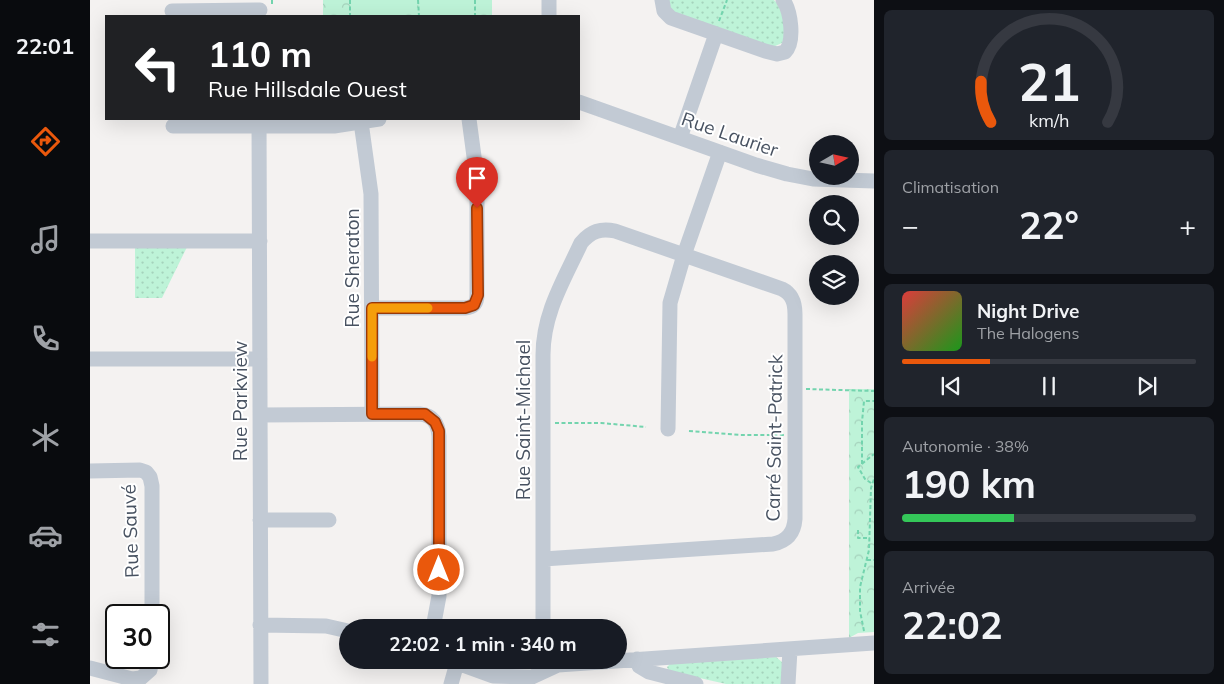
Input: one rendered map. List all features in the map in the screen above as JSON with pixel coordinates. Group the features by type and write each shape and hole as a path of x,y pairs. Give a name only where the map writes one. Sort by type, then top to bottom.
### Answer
{"street":[{"path":"549,15 550,0"},
{"path":"662,0 664,11 671,18 777,54 785,52 790,43 789,11 783,0"},
{"path":"172,11 260,9"},
{"path":"680,138 716,34"},
{"name":"Rue Laurier","path":"580,102 756,165 797,176 842,181 874,181"},
{"path":"173,126 260,122 334,126 373,120"},
{"path":"372,308 465,308 471,307 476,303 478,295 477,179 470,120"},
{"name":"Rue Parkview","path":"260,122 261,684"},
{"name":"Rue Sheraton","path":"361,122 371,185 372,414"},
{"path":"668,429 670,303 684,255 720,152"},
{"name":"Rue Saint-Michael","path":"543,619 543,336 550,310 577,251 585,238 593,232 603,229 616,231 684,255"},
{"path":"90,240 260,241"},
{"name":"Carré Saint-Patrick","path":"543,559 773,544 786,539 792,532 796,519 795,309 793,299 788,292 782,289 684,255"},
{"path":"90,359 260,359"},
{"path":"260,414 425,414 432,418 437,426 439,436 439,589 434,619"},
{"name":"Rue Sauvé","path":"90,471 143,471 150,477 152,486 152,604"},
{"path":"260,520 329,520"},
{"path":"260,625 326,626 339,629"},
{"path":"473,669 493,676 532,677 558,665 790,650 869,638"},
{"path":"788,684 790,650"},
{"path":"637,659 639,666 649,672 696,684"},
{"path":"90,668 132,679 141,678 150,669"},
{"path":"451,684 452,669"}],"path":[{"path":"350,0 350,15"},
{"path":"418,0 418,15"},
{"path":"475,0 475,15"},
{"path":"716,34 727,0"},
{"path":"802,388 874,391"},
{"path":"862,464 864,401 874,401"},
{"path":"550,424 601,423 646,427"},
{"path":"689,431 748,436 788,435"},
{"path":"871,483 865,480 858,467 874,454"},
{"path":"869,638 861,621 860,600 861,580 867,560 870,538 871,483 874,479"},
{"path":"858,530 858,538 870,538"},
{"path":"867,560 874,560"}],"green space":[{"path":"323,0 492,0 492,15 323,15"},
{"path":"353,0 405,0 405,15 353,15"},
{"path":"418,0 475,0 475,15 419,15"},
{"path":"668,0 774,0 782,8 785,35 782,43 773,47 671,11"},
{"path":"135,247 187,247 162,298 135,298"},
{"path":"849,389 874,389 874,632 858,633 849,638"},
{"path":"776,657 782,662 782,684 726,684 669,671 667,667 670,664"}],"slow traffic":[{"path":"372,357 372,308 428,308"}],"route":[{"path":"439,570 439,431 432,418 425,414 372,414 372,308 465,308 474,305 478,295 477,208"}]}
